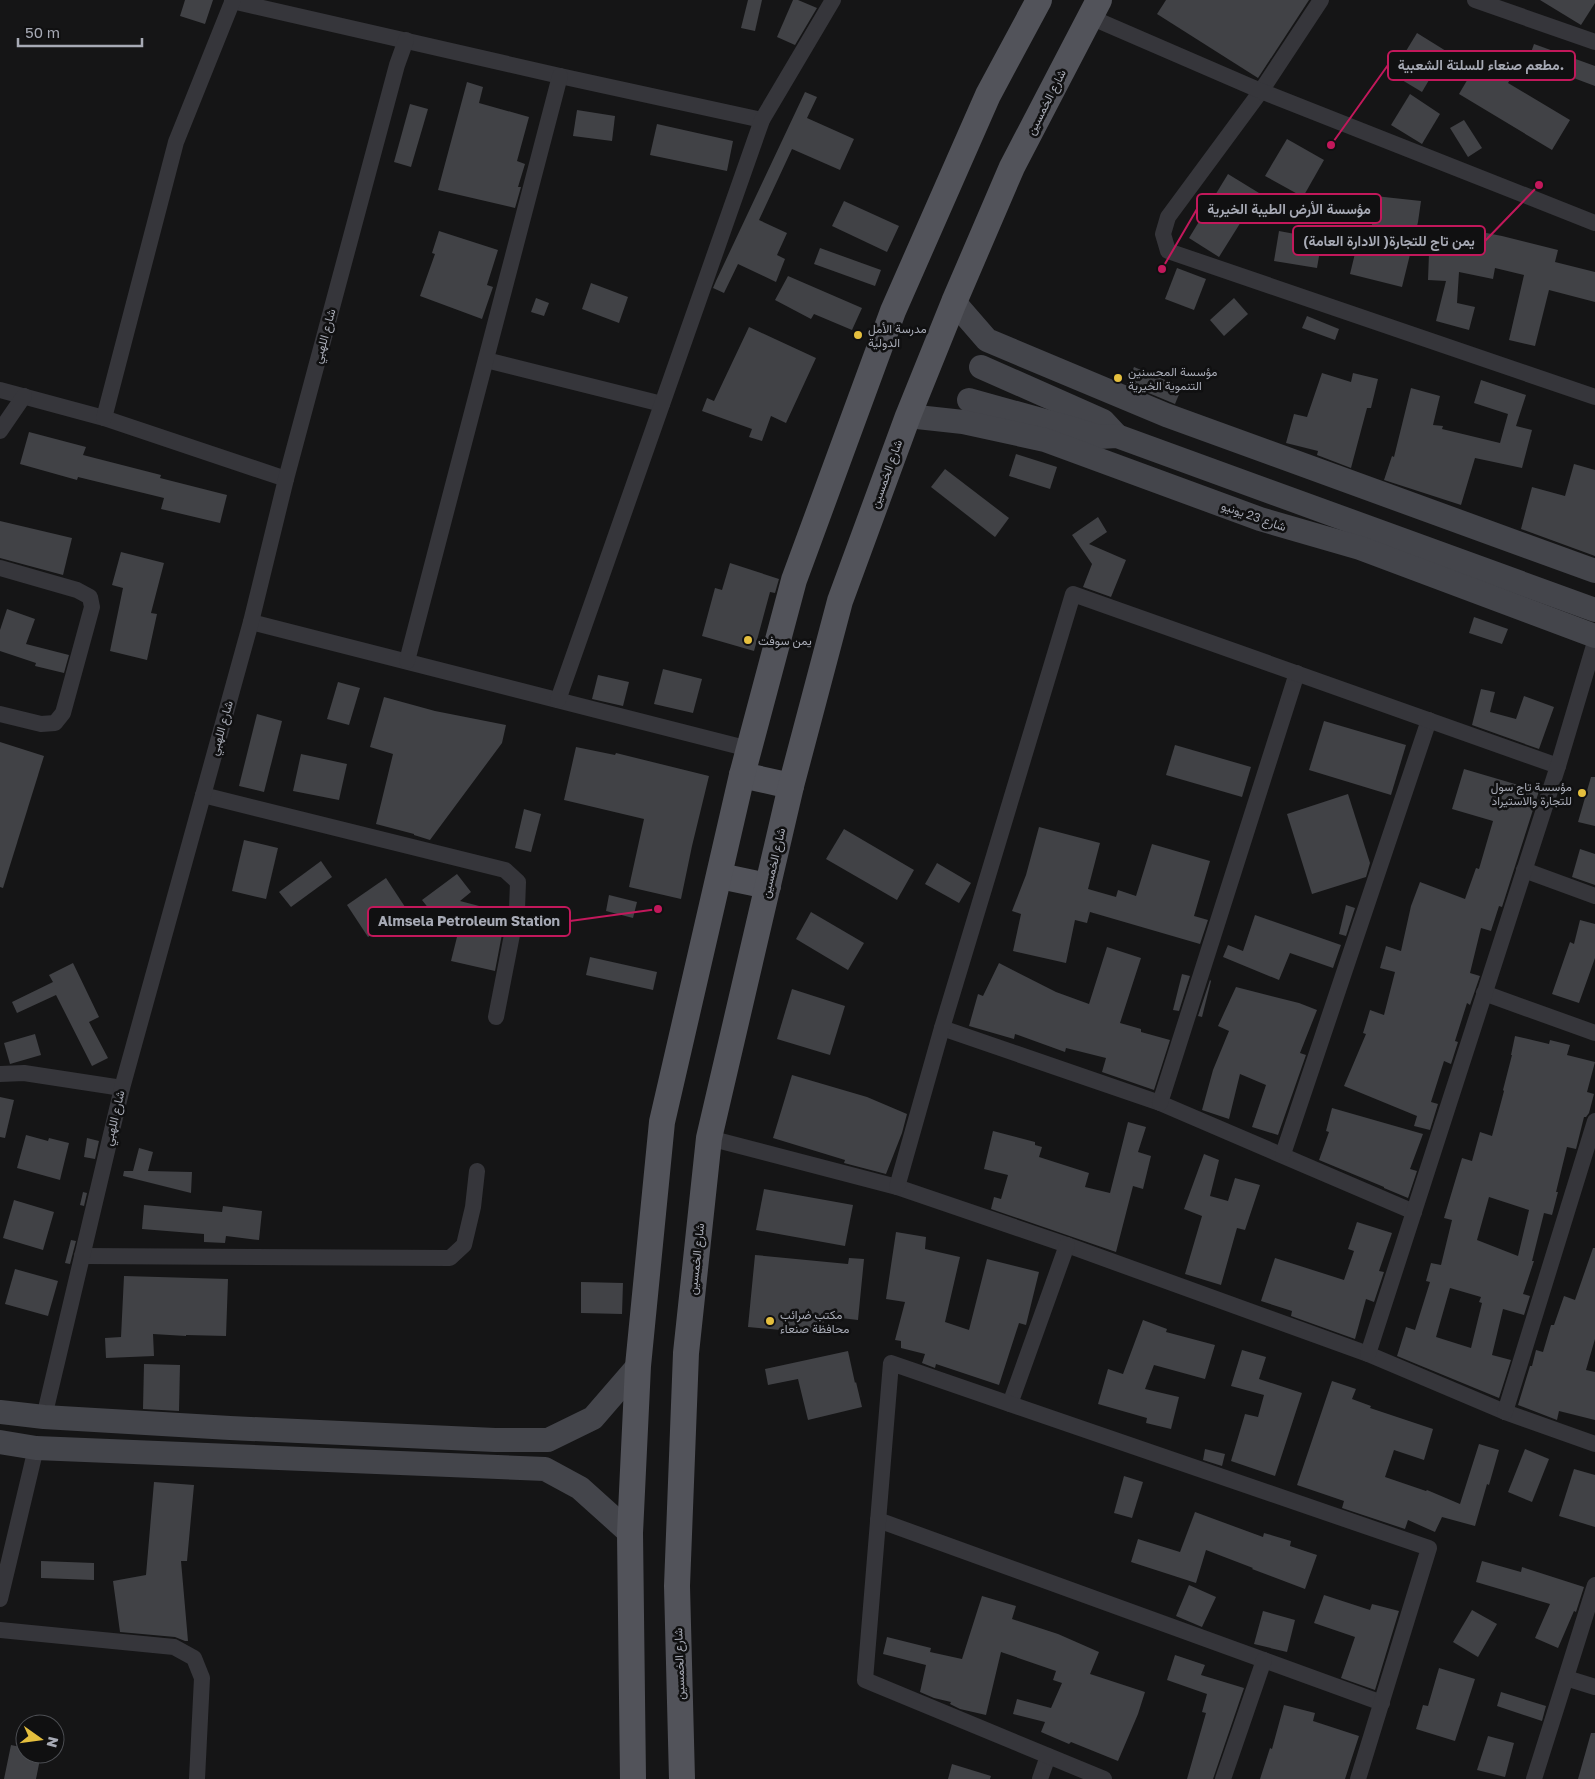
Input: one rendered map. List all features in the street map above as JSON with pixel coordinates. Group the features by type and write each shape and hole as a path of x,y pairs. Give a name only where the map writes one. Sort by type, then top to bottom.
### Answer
{"main road":[{"path":"633,1779 630,1533 638,1366 662,1122 742,775 794,580 893,311 988,95 1039,0"},
{"name":"شارع الخمسين","path":"682,1779 677,1586 686,1353 709,1138 791,786 840,601 908,416 954,302 1012,167 1094,9"},
{"path":"742,775 791,786"},
{"path":"720,876 768,886"}],"street":[{"path":"104,418 176,142 233,0 560,76 762,120"},
{"path":"558,700 762,120 833,0"},
{"path":"1320,0 1261,91 1168,217 1163,234 1168,251 1595,397"},
{"path":"1475,0 1595,42"},
{"path":"1094,9 1261,91 1595,223"},
{"name":"شارع اللهبي","path":"44,1417 122,1088 251,622 286,479 396,66 406,40"},
{"path":"407,661 560,76"},
{"path":"954,302 988,340 1166,415 1595,572"},
{"path":"963,422 988,340"},
{"path":"486,360 662,404"},
{"path":"981,367 1103,421 1117,436"},
{"path":"0,390 104,418 286,479"},
{"path":"0,431 24,396"},
{"path":"970,400 1099,437 1117,436 1595,610"},
{"name":"شارع 23 يونيو","path":"908,416 963,422 1045,440 1260,519 1360,548 1595,636"},
{"path":"0,568 77,590 90,597 92,607 64,713 55,723 41,724 0,714"},
{"path":"897,1187 942,1028 1073,594 1558,766"},
{"path":"251,622 749,749"},
{"path":"1368,1354 1558,766 1595,642"},
{"path":"1160,1103 1297,673"},
{"path":"1283,1154 1428,720"},
{"path":"203,795 504,870 518,882 517,909 496,1017"},
{"path":"1524,870 1595,896"},
{"path":"1484,994 1595,1033"},
{"path":"942,1028 1160,1103 1283,1154 1414,1212"},
{"path":"0,1074 24,1073 122,1088"},
{"path":"1505,1412 1595,1121"},
{"path":"709,1138 897,1187 1067,1245 1368,1354 1505,1412 1595,1444"},
{"path":"82,1256 450,1258 464,1245 473,1207 477,1171"},
{"path":"1010,1404 1067,1245"},
{"path":"1104,1779 865,1680 891,1363 1430,1548 1358,1779"},
{"path":"0,1412 44,1417 230,1428 496,1440 548,1440 593,1418 638,1366"},
{"path":"0,1599 44,1417"},
{"path":"545,1469 553,1464 557,1455 556,1449 548,1440"},
{"path":"0,1442 36,1448 545,1469 580,1488 630,1533"},
{"path":"878,1520 1382,1703"},
{"path":"1534,1779 1595,1585"},
{"path":"0,1630 174,1647 194,1658 202,1678 197,1779"},
{"path":"1223,1779 1264,1660"},
{"path":"1566,1678 1595,1687"},
{"path":"1040,1779 1048,1756"}],"building":[{"path":"185,0 213,0 205,24 180,16"},
{"path":"748,0 762,0 755,31 741,28"},
{"path":"793,0 798,0 817,8 795,45 777,37"},
{"path":"1166,0 1309,0 1258,78 1157,14"},
{"path":"1540,0 1595,0 1595,3 1581,25"},
{"path":"1417,33 1446,51 1422,92 1392,74"},
{"path":"1534,44 1595,66 1595,86 1528,61"},
{"path":"1479,60 1511,78 1508,83 1570,120 1552,150 1459,94"},
{"path":"467,82 483,87 479,103 529,117 517,161 525,164 518,187 521,187 515,208 438,190"},
{"path":"805,92 817,97 807,118 854,139 840,170 792,149 759,220 787,233 777,255 785,259 776,282 738,264 724,293 713,288"},
{"path":"1410,94 1440,114 1422,144 1391,125"},
{"path":"410,104 428,109 411,167 394,162"},
{"path":"577,110 615,116 612,141 573,136"},
{"path":"1464,120 1482,148 1468,157 1450,128"},
{"path":"657,124 733,141 727,171 650,155"},
{"path":"1287,139 1324,160 1303,197 1265,176"},
{"path":"1228,174 1259,193 1219,257 1189,238"},
{"path":"1375,196 1421,201 1418,222 1402,287 1350,274 1358,241 1370,243"},
{"path":"844,201 899,226 887,252 832,226"},
{"path":"1430,227 1471,230 1558,250 1555,262 1595,272 1595,302 1549,290 1535,346 1509,340 1524,275 1495,268 1493,279 1459,272 1457,303 1475,307 1469,330 1436,321 1446,281 1428,280"},
{"path":"439,231 498,250 487,285 493,287 482,319 420,296 435,254 432,253"},
{"path":"1279,231 1322,239 1317,268 1274,261"},
{"path":"820,248 881,270 875,286 814,264"},
{"path":"1177,268 1206,279 1194,310 1165,299"},
{"path":"788,276 862,308 852,330 814,314 811,319 775,300"},
{"path":"591,283 628,297 619,323 582,309"},
{"path":"536,298 549,303 544,316 531,312"},
{"path":"1234,298 1248,314 1224,336 1210,320"},
{"path":"1307,316 1339,329 1335,340 1302,328"},
{"path":"749,327 816,358 786,423 771,416 762,441 749,437 752,429 702,411 707,398 714,401"},
{"path":"1134,367 1182,387 1175,404 1127,384"},
{"path":"1322,373 1351,382 1353,373 1378,379 1371,408 1367,408 1351,468 1317,455 1318,451 1286,443 1294,414 1307,417"},
{"path":"1481,380 1526,395 1516,426 1532,430 1522,468 1475,458 1461,505 1384,480 1392,456 1394,457 1411,388 1440,396 1433,425 1443,426 1442,429 1500,443 1508,414 1474,403"},
{"path":"29,432 86,447 83,455 161,475 160,478 227,495 220,523 161,509 164,498 78,477 77,480 20,464"},
{"path":"1016,454 1057,467 1050,489 1009,476"},
{"path":"1574,464 1595,470 1595,556 1521,529 1532,487 1565,496"},
{"path":"945,469 1009,518 995,537 931,487"},
{"path":"1098,517 1107,532 1089,544 1126,560 1111,597 1083,587 1092,564 1072,535"},
{"path":"0,521 72,538 63,575 0,558"},
{"path":"121,552 164,563 151,613 157,614 147,660 110,651 123,588 112,585"},
{"path":"730,563 779,579 775,593 770,592 754,651 702,636 715,588 722,590"},
{"path":"7,609 35,619 26,644 69,655 64,673 35,666 36,663 0,651 0,630"},
{"path":"1474,617 1508,629 1502,644 1469,633"},
{"path":"663,669 702,679 693,713 654,704"},
{"path":"598,675 629,682 623,706 592,699"},
{"path":"338,682 360,688 349,725 327,719"},
{"path":"1481,689 1495,692 1490,712 1516,719 1524,696 1554,707 1539,749 1472,725"},
{"path":"384,697 435,711 506,725 502,743 430,840 376,824 393,754 370,747"},
{"path":"257,714 282,721 264,792 239,786"},
{"path":"1324,721 1406,745 1391,795 1309,770"},
{"path":"0,742 44,756 3,888 0,887"},
{"path":"1175,745 1251,767 1242,797 1166,775"},
{"path":"576,747 615,755 616,753 709,776 681,899 629,887 644,819 564,800"},
{"path":"301,754 347,764 339,800 293,791"},
{"path":"1464,769 1539,791 1502,907 1499,906 1491,931 1481,928 1470,973 1480,976 1470,1005 1467,1003 1455,1041 1458,1042 1451,1064 1444,1061 1431,1102 1438,1104 1430,1130 1414,1126 1417,1116 1344,1086 1366,1034 1363,1033 1370,1010 1384,1015 1395,972 1380,968 1386,946 1401,951 1411,906 1420,882 1465,899 1476,868 1479,869 1493,821 1452,809"},
{"path":"1591,777 1595,777 1595,826 1578,822"},
{"path":"1348,794 1370,863 1366,877 1312,894 1287,814"},
{"path":"524,809 541,814 531,852 515,848"},
{"path":"1039,827 1100,843 1088,889 1116,897 1118,890 1136,896 1152,844 1210,861 1194,916 1208,920 1200,944 1090,912 1087,923 1075,920 1066,963 1013,951 1021,914 1012,911 1026,875"},
{"path":"844,829 914,870 897,900 826,859"},
{"path":"244,840 278,848 266,899 232,891"},
{"path":"1580,849 1595,854 1595,885 1572,877"},
{"path":"321,861 332,877 291,907 279,892"},
{"path":"937,863 971,883 959,903 925,884"},
{"path":"457,874 471,892 460,901 506,913 495,971 451,961 461,921 441,916 437,919 422,900"},
{"path":"386,878 407,910 368,937 347,905"},
{"path":"609,895 637,902 633,918 606,911"},
{"path":"1346,905 1355,908 1346,936 1339,934"},
{"path":"811,912 864,943 848,970 796,939"},
{"path":"1255,915 1341,945 1333,968 1290,953 1279,980 1223,957 1228,945 1243,951"},
{"path":"1580,920 1595,924 1595,958 1579,1003 1552,994 1570,942 1574,944"},
{"path":"1107,947 1141,958 1120,1023 1141,1029 1141,1032 1170,1040 1154,1090 1102,1072 1106,1058 1066,1048 1065,1052 1015,1034 1014,1039 969,1026 978,994 983,996 999,963 1056,992 1089,1004"},
{"path":"590,957 657,972 653,990 586,975"},
{"path":"73,963 99,1017 89,1022 108,1058 92,1066 56,995 17,1013 12,1002 53,982 49,975"},
{"path":"1182,974 1190,976 1179,1011 1173,1010"},
{"path":"1210,980 1202,1017 1198,1016"},
{"path":"1236,987 1299,1003 1317,1010 1300,1053 1306,1055 1278,1135 1252,1127 1266,1085 1240,1074 1229,1119 1202,1110 1213,1070 1229,1031 1218,1026"},
{"path":"792,989 845,1006 830,1055 777,1039"},
{"path":"35,1034 41,1055 10,1064 4,1043"},
{"path":"1515,1036 1549,1044 1550,1040 1570,1045 1567,1055 1595,1062 1587,1092 1594,1094 1589,1113 1584,1117 1576,1149 1567,1147 1552,1215 1544,1213 1532,1261 1534,1261 1523,1294 1530,1296 1524,1315 1503,1309 1492,1355 1511,1360 1499,1398 1397,1356 1406,1327 1415,1330 1430,1282 1426,1281 1431,1263 1441,1265 1452,1220 1444,1218 1462,1158 1472,1161 1480,1132 1492,1136","holes":["1489,1197 1529,1210 1518,1256 1477,1240","1450,1288 1481,1297 1479,1302 1482,1303 1471,1348 1436,1337"]},
{"path":"792,1075 867,1097 907,1114 902,1133 886,1174 844,1163 845,1160 773,1138"},
{"path":"0,1097 14,1100 5,1138 0,1137"},
{"path":"1332,1108 1423,1134 1410,1169 1417,1171 1408,1198 1319,1160 1329,1132 1326,1131"},
{"path":"1128,1122 1146,1127 1138,1152 1151,1156 1143,1189 1133,1186 1116,1252 991,1209 994,1197 1001,1199 1008,1175 984,1169 993,1131 1035,1142 1035,1145 1042,1147 1039,1157 1089,1173 1085,1187 1110,1193"},
{"path":"26,1135 48,1141 49,1138 69,1143 60,1180 17,1168"},
{"path":"87,1138 99,1141 95,1159 84,1157"},
{"path":"139,1148 153,1152 148,1171 192,1172 191,1193 123,1176 124,1171 133,1171"},
{"path":"1204,1154 1219,1160 1210,1196 1228,1201 1235,1178 1260,1185 1245,1230 1237,1228 1221,1285 1185,1274 1202,1216 1184,1209"},
{"path":"764,1189 853,1205 845,1246 756,1230"},
{"path":"83,1192 87,1193 84,1206 80,1205"},
{"path":"14,1200 54,1212 43,1250 3,1238"},
{"path":"144,1205 222,1212 223,1206 262,1211 259,1240 226,1236 225,1243 204,1242 204,1234 142,1229"},
{"path":"1357,1222 1392,1233 1379,1271 1384,1272 1374,1302 1366,1299 1355,1339 1291,1316 1292,1311 1261,1301 1275,1258 1344,1280 1354,1251 1348,1249"},
{"path":"896,1232 926,1237 925,1249 960,1257 945,1322 969,1330 987,1259 1039,1272 1026,1325 1019,1323 999,1385 936,1364 935,1368 922,1363 925,1354 901,1348 901,1341 895,1340 905,1302 886,1299"},
{"path":"71,1240 76,1241 70,1264 65,1263"},
{"path":"1593,1248 1595,1248 1595,1339 1586,1370 1595,1372 1595,1420 1559,1411 1557,1420 1518,1405 1536,1350 1543,1352 1551,1325 1554,1325 1564,1296 1575,1300"},
{"path":"755,1255 848,1264 849,1258 864,1259 858,1320 824,1316 823,1334 748,1327"},
{"path":"15,1269 58,1281 48,1316 5,1304"},
{"path":"124,1276 228,1279 226,1336 153,1334 154,1356 106,1358 105,1338 121,1337"},
{"path":"581,1282 623,1283 622,1314 581,1313"},
{"path":"1143,1320 1167,1329 1166,1332 1215,1345 1205,1379 1154,1365 1145,1389 1179,1397 1171,1429 1146,1423 1147,1418 1098,1404 1108,1369 1123,1374"},
{"path":"1242,1350 1266,1357 1259,1379 1302,1393 1275,1476 1231,1461 1245,1414 1258,1417 1264,1395 1231,1386"},
{"path":"848,1351 862,1407 808,1420 798,1379 768,1385 765,1369"},
{"path":"144,1364 180,1365 179,1411 143,1409"},
{"path":"1332,1381 1356,1389 1352,1399 1371,1406 1370,1408 1433,1429 1424,1460 1394,1450 1385,1477 1427,1490 1460,1504 1479,1444 1499,1450 1475,1526 1442,1517 1435,1532 1408,1520 1405,1529 1342,1508 1344,1501 1297,1485"},
{"path":"1205,1449 1225,1454 1222,1466 1203,1460"},
{"path":"1525,1449 1549,1459 1532,1502 1508,1492"},
{"path":"1574,1469 1595,1475 1595,1527 1559,1516"},
{"path":"1124,1476 1143,1482 1132,1518 1114,1513"},
{"path":"154,1482 194,1485 187,1561 181,1561 188,1641 175,1637 120,1632 113,1581 146,1575"},
{"path":"1195,1512 1263,1537 1264,1533 1291,1541 1290,1546 1317,1555 1305,1589 1206,1550 1196,1583 1131,1562 1138,1539 1180,1552"},
{"path":"41,1561 94,1563 94,1580 41,1578"},
{"path":"1482,1561 1521,1572 1522,1567 1584,1587 1576,1612 1574,1611 1558,1648 1535,1638 1550,1604 1476,1582"},
{"path":"1189,1585 1216,1597 1202,1627 1176,1616"},
{"path":"1324,1595 1370,1610 1372,1604 1399,1611 1375,1690 1341,1678 1355,1637 1314,1623"},
{"path":"982,1596 1016,1606 1012,1619 1058,1634 1099,1652 1090,1674 1145,1692 1118,1761 1041,1732 1045,1722 1013,1714 1017,1699 1051,1708 1062,1683 1053,1680 1056,1671 1001,1652 986,1715 960,1709 950,1704 951,1702 920,1692 926,1665 883,1654 887,1637 931,1648 930,1652 962,1659"},
{"path":"1472,1610 1497,1624 1478,1657 1453,1642"},
{"path":"1263,1611 1295,1620 1287,1652 1254,1644"},
{"path":"1175,1655 1205,1665 1201,1675 1244,1688 1213,1779 1187,1779 1206,1713 1202,1712 1207,1694 1167,1680"},
{"path":"1439,1668 1475,1679 1455,1741 1416,1729 1423,1705 1428,1706"},
{"path":"1501,1692 1546,1706 1542,1721 1497,1706"},
{"path":"1284,1705 1315,1713 1313,1721 1359,1736 1345,1779 1260,1779 1270,1748 1272,1749"},
{"path":"1591,1733 1595,1733 1595,1779 1578,1779"},
{"path":"1488,1736 1514,1743 1505,1777 1477,1770"},
{"path":"11,1745 15,1746 15,1764 39,1764 36,1779 4,1779"},
{"path":"952,1764 991,1776 990,1779 948,1779"}],"place":[{"name":"مطعم صنعاء للسلتة الشعبية.","path":"1331,145"},
{"name":"يمن تاج للتجارة( الادارة العامة)","path":"1539,185"},
{"name":"مؤسسة الأرض الطيبة الخيرية","path":"1162,269"},
{"name":"مدرسة الأمل الدولية","path":"858,335"},
{"name":"مؤسسة المحسنين التنموية الخيرية","path":"1118,378"},
{"name":"يمن سوفت","path":"748,640"},
{"name":"مؤسسة تاج سول للتجارة والاستيراد","path":"1582,793"},
{"name":"Almsela Petroleum Station","path":"658,909"},
{"name":"مكتب ضرائب محافظة صنعاء","path":"770,1321"}]}
